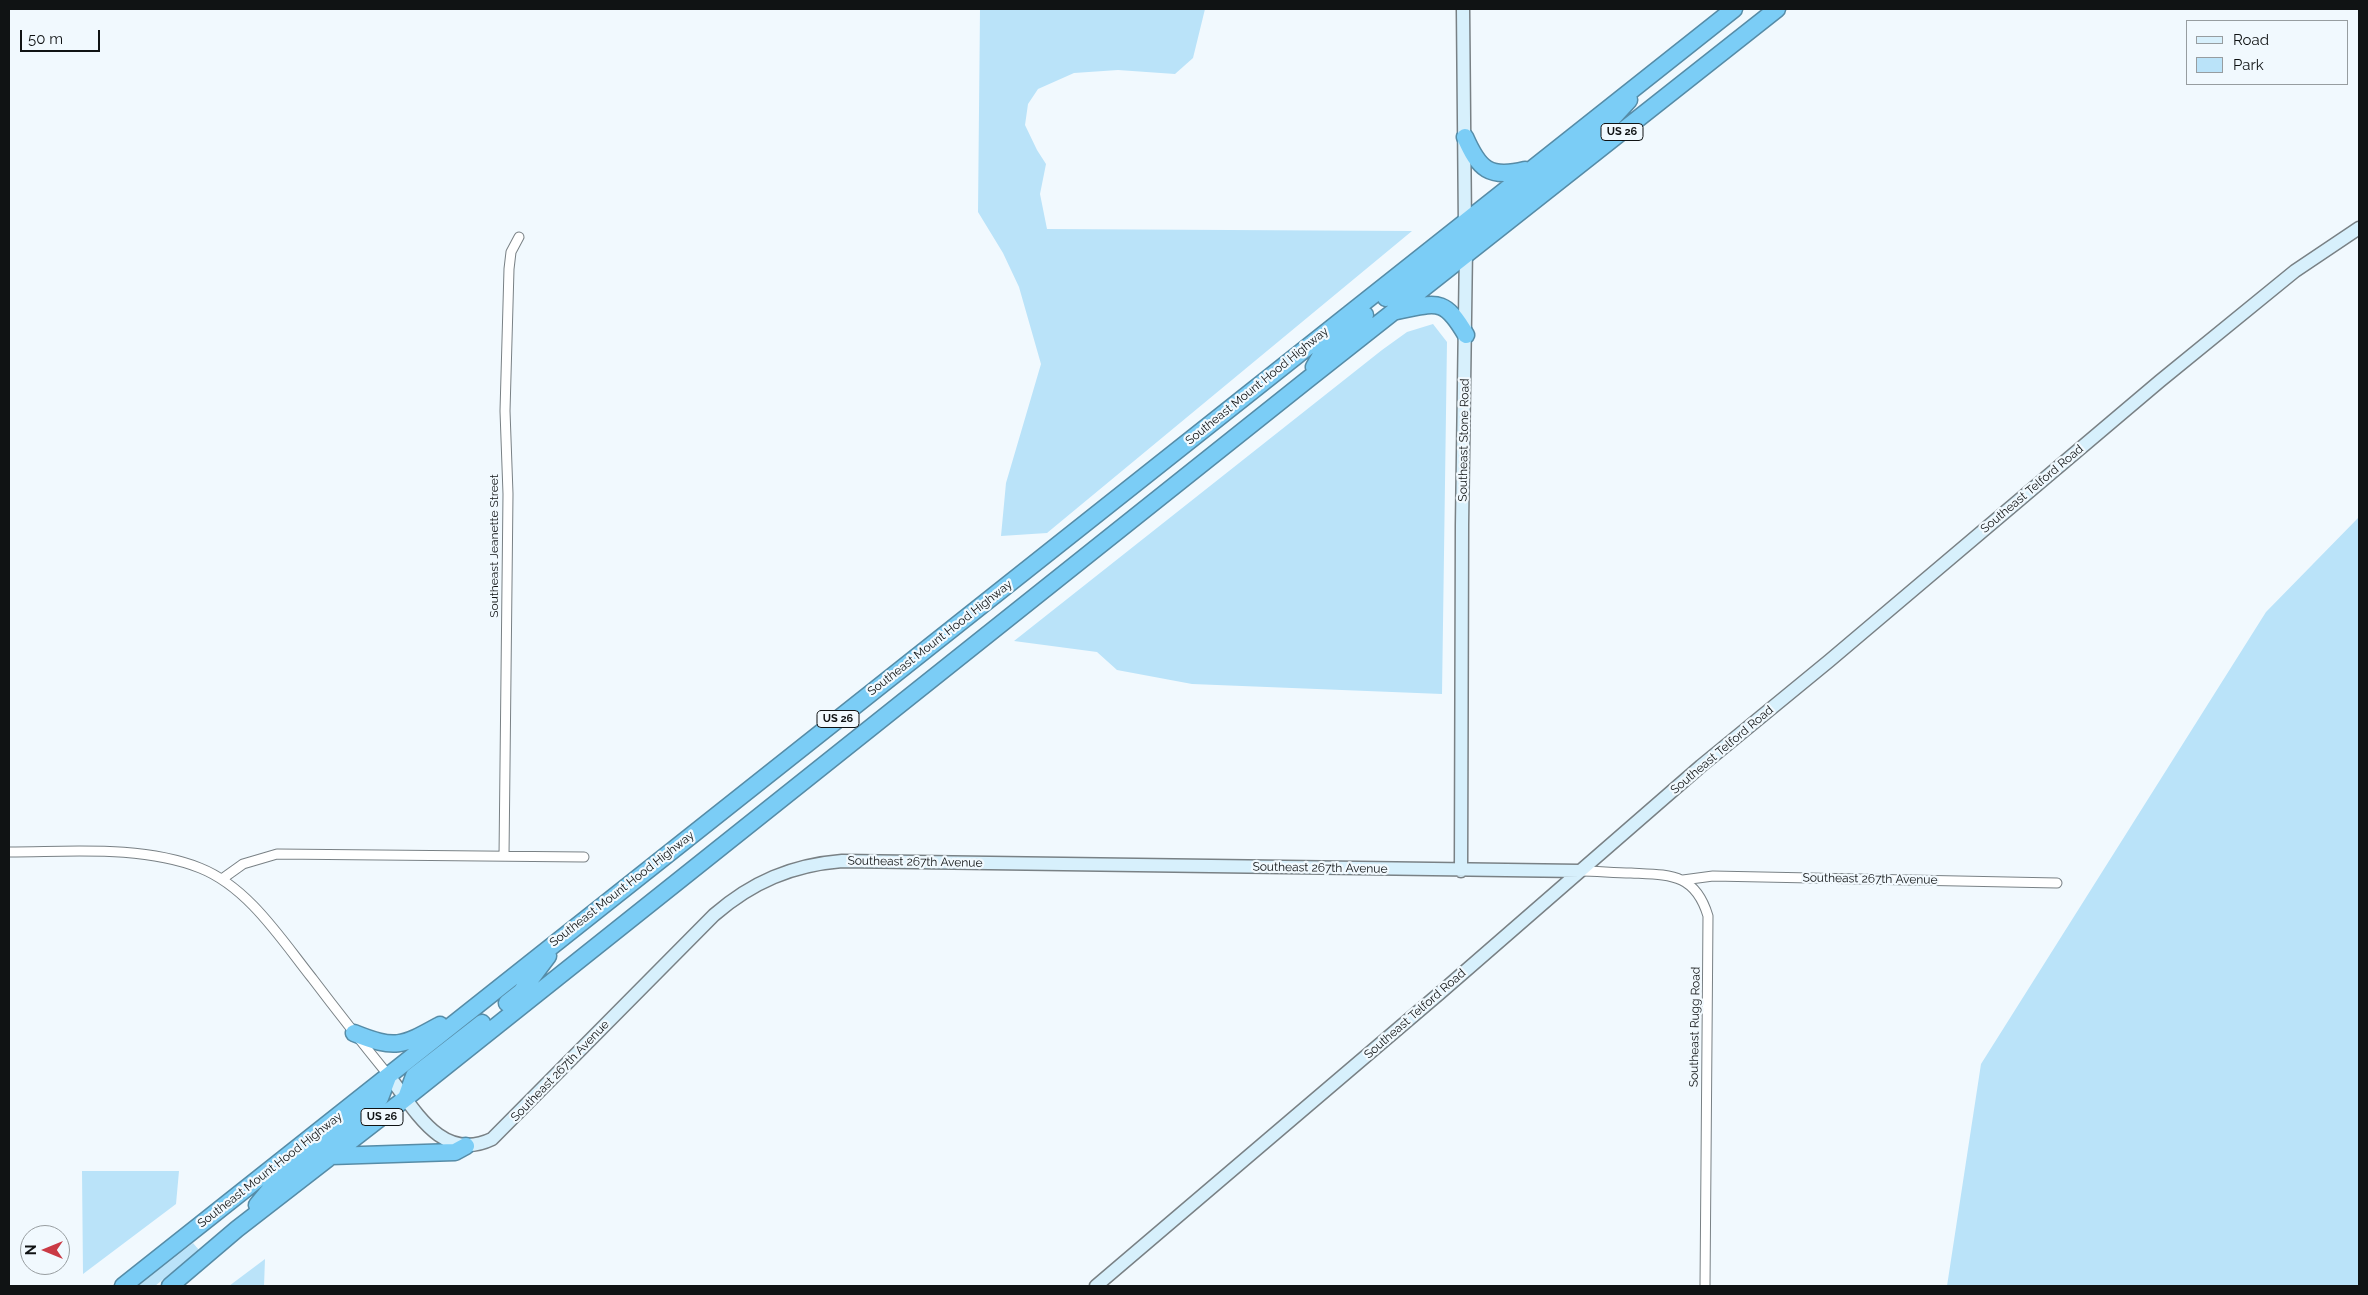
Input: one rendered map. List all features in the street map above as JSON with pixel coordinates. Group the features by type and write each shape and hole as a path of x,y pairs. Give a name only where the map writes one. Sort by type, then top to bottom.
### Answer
{"highway":[{"name":"Southeast Mount Hood Highway","path":"170,1286 237,1229 406,1098 1393,312 1530,169 1734,9"},
{"name":"Southeast Mount Hood Highway","path":"123,1286 561,938 1466,237 1777,9"},
{"path":"1307,380 1321,355 1352,325 1594,138 1623,108 1641,82"},
{"path":"1465,137 1477,162 1491,172 1509,174 1530,169"},
{"path":"1393,312 1426,306 1440,306 1453,314 1466,335"},
{"path":"406,1098 414,1076 521,992 561,938"},
{"path":"354,1033 382,1044 402,1044 418,1038 477,1005"},
{"path":"237,1229 281,1176 380,1098 389,1076"},
{"path":"331,1156 455,1152 466,1146"}],"street":[{"name":"Southeast Stone Road","path":"1461,870 1462,525 1466,335 1463,9"},
{"name":"Southeast Telford Road","path":"1096,1286 1440,994 1701,766 1829,661 2269,291 2359,228"},
{"name":"Southeast Jeanette Street","path":"504,856 508,494 505,412 509,269 511,252 519,237"},
{"path":"9,852 134,854 177,861 200,868 222,879 261,915 434,1132 453,1143 466,1146"},
{"path":"222,879 243,864 277,854 584,857"},
{"name":"Southeast 267th Avenue","path":"466,1146 492,1139 507,1126 718,911 746,889 765,879 803,866 842,861 1580,871"},
{"path":"1580,871 1655,874 1683,880"},
{"name":"Southeast 267th Avenue","path":"1683,880 1713,876 2057,883"},
{"name":"Southeast Rugg Road","path":"1683,880 1699,895 1704,905 1709,928 1704,1286"}],"green space":[{"path":"980,9 1205,9 1193,58 1175,74 1118,70 1074,73 1038,89 1028,104 1025,125 1046,164 1040,194 1047,229 1412,231 1047,533 1001,536 1006,483 1041,364 1019,287 1003,253 978,212"},
{"path":"1433,324 1447,342 1442,694 1192,684 1117,670 1097,652 1014,641 1382,350 1407,332"},
{"path":"2359,517 2359,1286 1947,1286 1981,1064 2266,612"},
{"path":"82,1171 179,1171 176,1204 83,1274"},
{"path":"193,1243 199,1250 155,1286 138,1286"},
{"path":"265,1259 264,1286 229,1286"}]}
